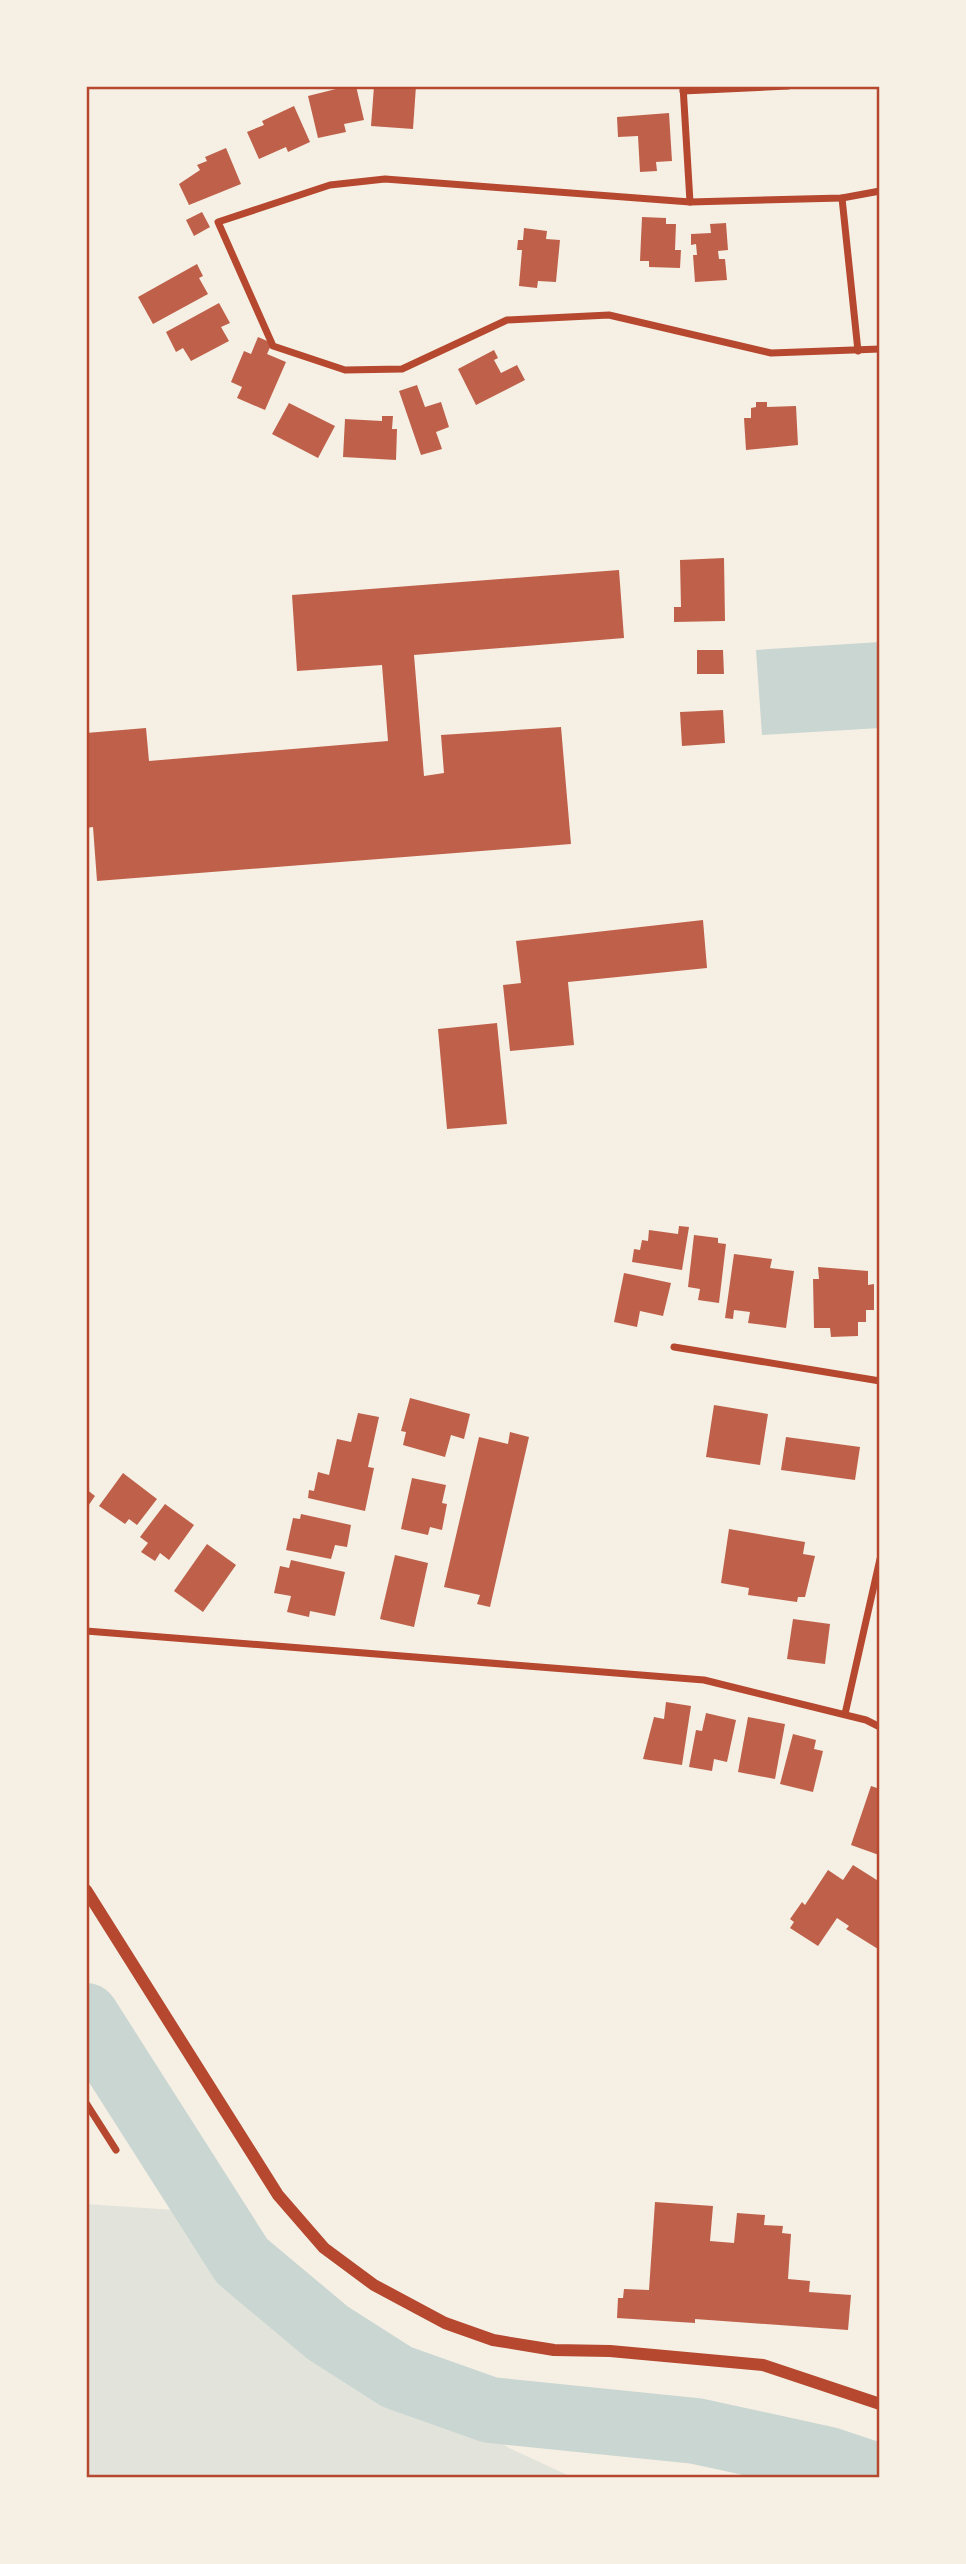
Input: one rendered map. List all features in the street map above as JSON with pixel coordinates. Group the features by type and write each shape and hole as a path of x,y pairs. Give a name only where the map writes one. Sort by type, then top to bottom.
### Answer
{"street":[{"path":"690,202 683,89 788,86"},
{"path":"880,191 842,198 690,202 385,179 330,185 218,222 273,346 345,370 402,369 507,320 609,315 771,353 880,349"},
{"path":"842,198 858,351"},
{"path":"674,1348 880,1381"},
{"path":"845,1714 880,1559"},
{"path":"86,1631 704,1680 845,1714 880,1727"},
{"path":"86,1891 278,2196 324,2248 374,2286 445,2323 493,2340 554,2350 610,2351 763,2365 880,2404"},
{"path":"86,2103 116,2150"}],"shaded area":[{"path":"880,642 880,728 762,735 756,650"},
{"path":"86,2204 204,2212 359,2338 509,2448 574,2478 86,2478"}],"building":[{"path":"356,86 364,120 344,124 346,132 318,138 308,96"},
{"path":"374,86 416,86 413,129 371,126"},
{"path":"294,106 310,142 288,152 286,147 259,159 247,132 264,125 262,121"},
{"path":"669,113 672,161 656,162 657,171 640,172 638,136 618,137 617,117"},
{"path":"226,148 241,184 189,205 179,184 200,170 197,165 207,161 205,157"},
{"path":"202,212 210,227 194,236 186,220"},
{"path":"642,217 666,218 666,224 676,224 675,250 681,250 680,268 649,267 649,261 640,261"},
{"path":"726,223 728,250 718,251 719,259 725,259 727,280 695,282 693,255 697,255 696,244 691,245 691,234 711,233 710,224"},
{"path":"524,228 547,231 546,239 560,240 556,282 538,281 537,288 519,286 522,250 517,250 518,240 523,240"},
{"path":"197,264 203,276 199,278 208,294 153,324 138,297"},
{"path":"219,303 230,323 221,327 229,341 191,361 183,348 176,352 166,332"},
{"path":"258,337 272,343 267,354 286,362 265,410 237,398 242,387 231,382 244,351 251,354"},
{"path":"494,350 498,358 494,360 501,373 517,365 525,380 476,405 458,369"},
{"path":"417,385 425,407 441,402 449,427 436,432 442,449 421,455 399,391"},
{"path":"756,402 767,402 767,407 796,406 798,445 746,450 744,418 751,418 751,408 756,407"},
{"path":"289,403 335,426 318,458 272,434"},
{"path":"382,416 393,416 392,429 397,429 396,460 343,457 345,419 382,421"},
{"path":"724,558 725,621 674,622 674,607 681,607 680,560"},
{"path":"619,570 624,638 414,655 424,776 444,773 441,735 561,727 571,844 97,881 93,827 86,828 86,733 146,728 149,761 388,741 382,665 297,671 292,595"},
{"path":"697,650 723,650 724,674 697,674"},
{"path":"723,710 725,743 682,746 680,712"},
{"path":"703,920 707,968 568,982 574,1045 510,1051 503,985 521,983 516,941"},
{"path":"497,1023 507,1124 447,1129 438,1029"},
{"path":"679,1226 689,1227 682,1270 632,1262 634,1249 640,1250 642,1240 648,1241 649,1230 678,1234"},
{"path":"694,1235 718,1238 718,1243 726,1244 719,1303 698,1300 700,1289 688,1287"},
{"path":"734,1254 772,1259 770,1268 794,1271 786,1328 748,1323 750,1312 734,1310 733,1319 725,1318"},
{"path":"818,1267 868,1271 868,1285 874,1284 874,1310 866,1310 866,1322 858,1322 858,1336 831,1337 830,1328 814,1328 813,1279 819,1279"},
{"path":"624,1273 671,1283 663,1316 640,1311 637,1327 614,1322"},
{"path":"410,1398 470,1414 464,1439 451,1435 445,1457 403,1445 406,1432 401,1431"},
{"path":"714,1405 768,1414 760,1465 706,1457"},
{"path":"358,1413 379,1417 368,1467 374,1468 365,1511 308,1498 309,1490 314,1491 318,1472 329,1475 337,1439 351,1442"},
{"path":"510,1432 529,1437 490,1607 477,1604 480,1595 444,1587 479,1437 508,1444"},
{"path":"786,1437 860,1447 855,1480 781,1470"},
{"path":"123,1473 157,1499 137,1525 129,1519 125,1524 99,1506"},
{"path":"412,1478 446,1485 442,1503 447,1504 442,1530 430,1527 428,1535 401,1529"},
{"path":"86,1489 95,1496 86,1509"},
{"path":"165,1504 194,1525 169,1560 160,1553 155,1561 141,1552 148,1543 140,1537"},
{"path":"301,1514 351,1525 347,1547 335,1545 331,1559 286,1550 293,1518 300,1519"},
{"path":"729,1529 805,1542 803,1554 815,1556 805,1597 798,1597 797,1602 748,1595 749,1588 721,1583"},
{"path":"207,1544 236,1565 203,1612 174,1591"},
{"path":"395,1555 428,1563 414,1627 380,1619"},
{"path":"291,1560 345,1572 335,1616 310,1611 309,1617 287,1612 291,1596 274,1593 280,1566 289,1568"},
{"path":"793,1619 830,1624 825,1664 787,1659"},
{"path":"666,1702 691,1706 682,1765 643,1759 654,1717 664,1719"},
{"path":"706,1713 736,1720 727,1762 714,1759 712,1771 689,1767 696,1730 702,1731"},
{"path":"748,1717 785,1724 775,1779 738,1772"},
{"path":"793,1734 816,1740 814,1749 823,1751 813,1792 780,1784"},
{"path":"871,1786 880,1789 879,1855 851,1845"},
{"path":"853,1865 880,1882 878,1949 846,1929 849,1926 837,1918 818,1946 790,1928 794,1922 790,1919 802,1902 805,1905 828,1870 843,1880"},
{"path":"655,2202 713,2206 710,2241 734,2243 737,2213 765,2215 764,2225 783,2226 782,2233 791,2234 788,2279 810,2281 809,2292 851,2295 848,2330 695,2319 695,2323 617,2318 618,2298 623,2298 624,2289 649,2290"}],"waterway":[{"path":"86,2016 242,2261 328,2333 397,2377 490,2410 696,2431 829,2460 880,2477"}]}
